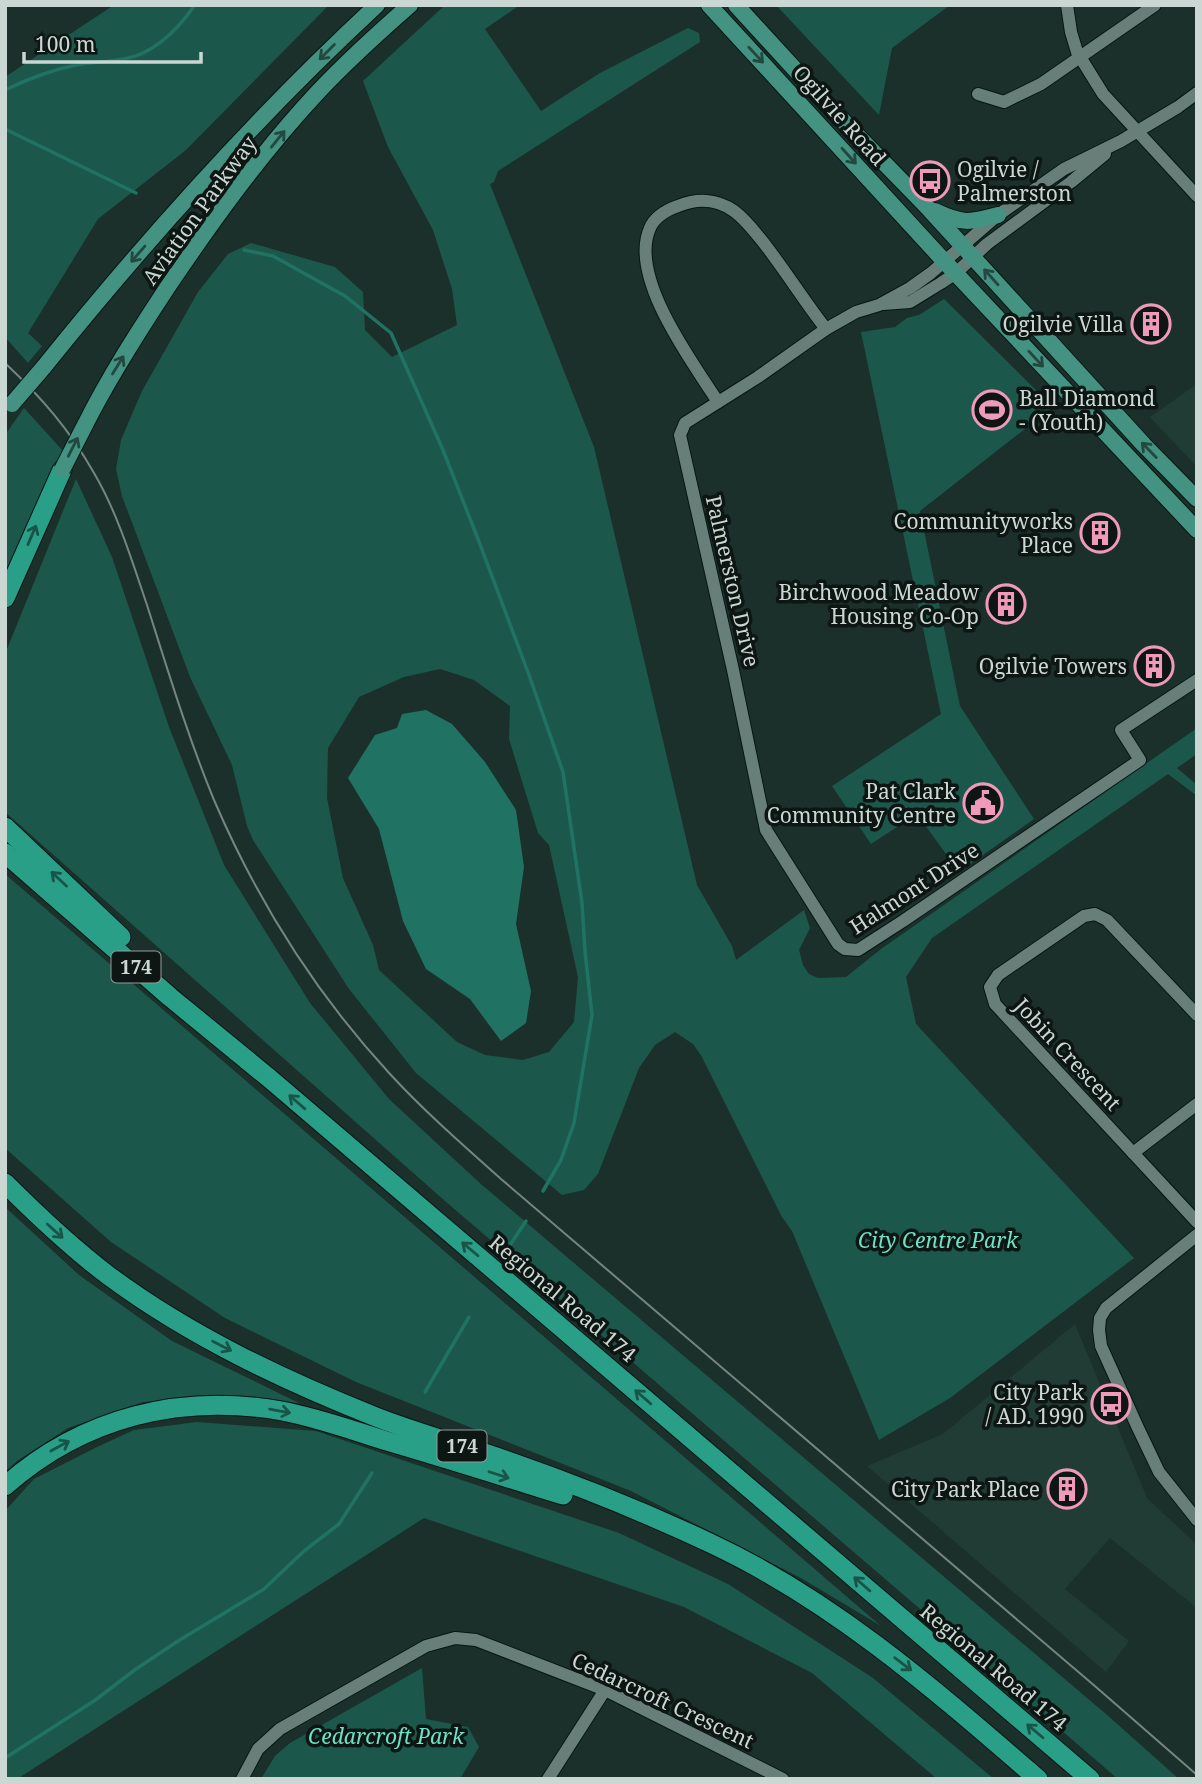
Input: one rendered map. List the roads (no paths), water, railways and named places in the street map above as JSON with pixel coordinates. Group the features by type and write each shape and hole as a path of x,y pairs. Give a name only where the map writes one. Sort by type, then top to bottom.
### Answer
{"highway":[{"path":"5,598 62,470"},
{"path":"5,827 269,1077"},
{"name":"Regional Road 174","path":"5,853 170,997 269,1077 1090,1779"},
{"name":"174","path":"5,1183 55,1232 108,1275 162,1312 212,1341 291,1381 380,1418 506,1461 657,1518 765,1571 826,1608 904,1665 1038,1779"},
{"path":"5,1486 50,1452 73,1439 136,1415 205,1405 246,1406 310,1418 570,1497 765,1571"}],"main road":[{"name":"Aviation Parkway","path":"9,409 135,257 238,143 377,5"},
{"name":"Aviation Parkway","path":"62,470 110,379 203,235 316,95 410,5"},
{"name":"Ogilvie Road","path":"709,5 944,261 1197,530"},
{"name":"Ogilvie Road","path":"736,5 1197,499"},
{"path":"929,209 966,222 998,215"}],"street":[{"path":"1067,5 1071,32 1080,57 1103,94 1197,196"},
{"path":"978,94 1004,102 1041,84 1155,5"},
{"path":"968,252 998,215 1064,169 1121,141 1197,93"},
{"path":"968,252 987,244 1121,141"},
{"path":"718,402 671,330 652,286 646,259 646,241 656,219 666,211 698,200 734,210 781,264 825,330"},
{"name":"Palmerston Drive","path":"846,949 838,943 766,830 681,435 685,423 825,330 856,312 910,288 944,261 968,252"},
{"name":"Palmerston Drive","path":"879,304 910,302 956,273 968,252"},
{"name":"Halmont Drive","path":"846,949 858,950 1140,760 1121,730 1192,684"},
{"name":"Jobin Crescent","path":"1197,1015 1107,920 1095,914 1084,916 998,975 990,987 995,1004 1197,1222"},
{"path":"1133,1153 1197,1104"},
{"path":"1197,1235 1107,1308 1100,1318 1099,1330 1101,1346 1159,1472 1197,1520"},
{"name":"Cedarcroft Crescent","path":"242,1779 258,1748 280,1729 426,1646 455,1638 476,1640 605,1690 783,1779"},
{"path":"548,1779 605,1690"}],"waterway":[{"path":"5,90 58,69 124,59 145,52 173,31 195,5"},
{"path":"5,129 136,193"},
{"path":"244,250 273,256 345,296 391,333 443,450 478,539 563,772 582,903 592,1015 574,1123 561,1160 543,1191"},
{"path":"510,1245 526,1221"},
{"path":"425,1392 469,1317"},
{"path":"5,1758 94,1701 178,1641 264,1589 304,1551 339,1524 372,1473"}],"tram line":[{"path":"5,363 65,428 103,489 130,555 196,752 231,837 249,874 291,945 363,1044 417,1102 501,1179 1197,1775"}],"place":[{"name":"Ogilvie / Palmerston","path":"930,181"},
{"name":"Ogilvie Villa","path":"1151,324"},
{"name":"Ball Diamond - (Youth)","path":"992,410"},
{"name":"Communityworks Place","path":"1100,533"},
{"name":"Birchwood Meadow Housing Co-Op","path":"1006,604"},
{"name":"Ogilvie Towers","path":"1154,666"},
{"name":"Pat Clark Community Centre","path":"983,803"},
{"name":"City Park / AD. 1990","path":"1111,1404"},
{"name":"City Park Place","path":"1067,1489"}],"park label":[{"name":"City Centre Park","path":"938,1240"},
{"name":"Cedarcroft Park","path":"386,1736"}]}
